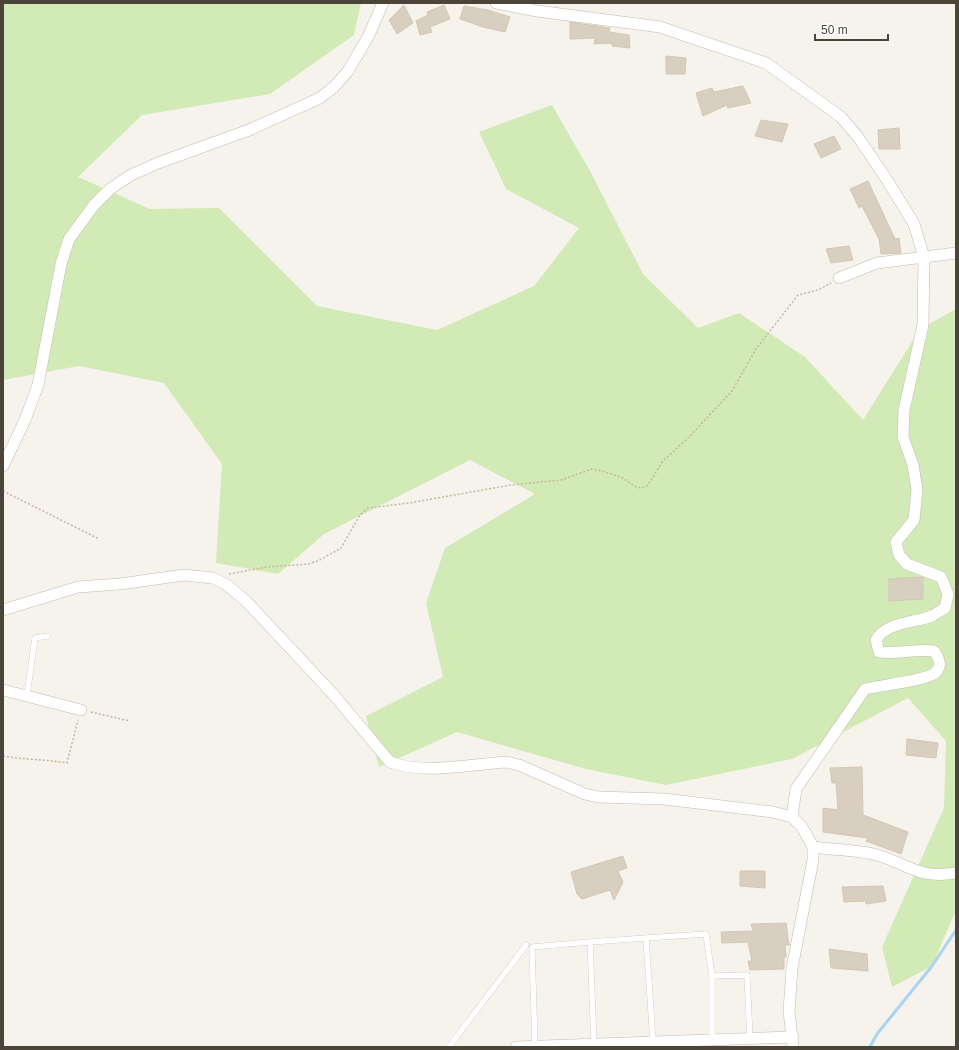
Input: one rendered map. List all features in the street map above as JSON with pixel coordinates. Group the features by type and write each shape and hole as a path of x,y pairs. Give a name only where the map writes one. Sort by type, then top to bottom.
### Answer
{"street":[{"path":"3,466 34,397 61,264 69,240 94,205 110,189 131,175 158,163 249,130 320,98 334,87 348,71 368,36 383,3"},
{"path":"496,3 537,11 660,27 766,63 841,118 858,137 914,224 924,257 923,325 904,410 903,437 914,465 917,490 914,520 896,542 899,555 907,564 941,577 948,594 945,608 932,616 888,629 880,633 876,640 879,652 891,653 921,650 934,651 939,658 940,666 935,673 924,677 865,689 796,789 792,817"},
{"path":"839,278 877,263 956,253"},
{"path":"3,610 78,587 120,584 184,575 213,578 227,585 247,602 333,694 390,762 400,766 420,768 507,762 519,765 585,794 598,798 664,799 773,812 792,817 802,827 813,847 813,860 792,968 789,1011 793,1042 750,1038 516,1047"},
{"path":"3,690 81,710"},
{"path":"813,847 876,855 929,875 939,876 956,873"}],"lane":[{"path":"27,695 36,638 48,636"},
{"path":"535,1046 532,947 706,934 712,976 712,1040"},
{"path":"646,938 652,1042"},
{"path":"590,942 594,1044"},
{"path":"449,1047 526,945"},
{"path":"712,976 747,975 750,1038"}],"path":[{"path":"213,578 267,567 308,564 318,561 341,548 360,515 368,508 409,503 511,485 560,480 592,469 602,470 623,478 636,488 647,486 663,461 690,436 732,391 756,349 798,295 818,290 839,278"},
{"path":"3,491 99,538"},
{"path":"3,756 42,759 66,763 81,710 130,721"}],"green space":[{"path":"3,3 361,3 354,35 270,94 142,115 78,177 150,209 219,208 317,306 437,330 534,286 579,228 506,189 479,132 552,105 590,171 643,274 698,328 739,313 805,357 863,420 920,329 956,309 956,910 932,966 892,987 882,947 944,808 946,741 908,698 792,759 666,785 586,769 457,732 379,767 366,716 443,677 426,603 445,548 535,494 470,460 324,534 278,574 216,563 222,464 164,383 79,366 3,380"}],"building":[{"path":"404,5 413,23 397,34 389,20"},
{"path":"444,5 450,19 430,27 432,32 420,35 416,21 428,15 427,12"},
{"path":"464,6 488,10 510,17 505,32 483,27 460,19"},
{"path":"570,22 610,28 609,32 629,35 630,48 612,46 612,43 594,44 595,38 570,39"},
{"path":"666,56 686,58 685,74 666,74"},
{"path":"743,86 751,103 728,108 727,105 703,116 696,93 712,88 714,92"},
{"path":"761,120 788,124 782,142 755,136"},
{"path":"899,128 900,149 879,149 878,130"},
{"path":"834,136 841,149 821,158 814,144"},
{"path":"868,181 895,239 899,238 901,253 881,254 879,239 862,206 859,208 850,189"},
{"path":"849,246 853,260 831,263 826,249"},
{"path":"922,577 923,599 889,601 889,579"},
{"path":"907,739 938,743 936,758 906,755"},
{"path":"862,767 863,815 908,832 901,854 866,841 868,838 823,832 823,808 838,810 836,783 832,783 830,768"},
{"path":"623,856 627,868 618,871 623,882 614,900 610,890 582,899 577,894 571,872"},
{"path":"740,871 765,871 765,888 740,886"},
{"path":"883,886 886,901 866,904 866,901 844,902 842,887"},
{"path":"786,923 789,945 785,945 786,957 784,957 784,969 750,970 748,961 752,961 748,942 722,943 721,932 753,931 751,924"},
{"path":"829,949 867,954 868,971 831,968"}],"waterway":[{"path":"870,1047 877,1034 932,966 956,930"}]}
